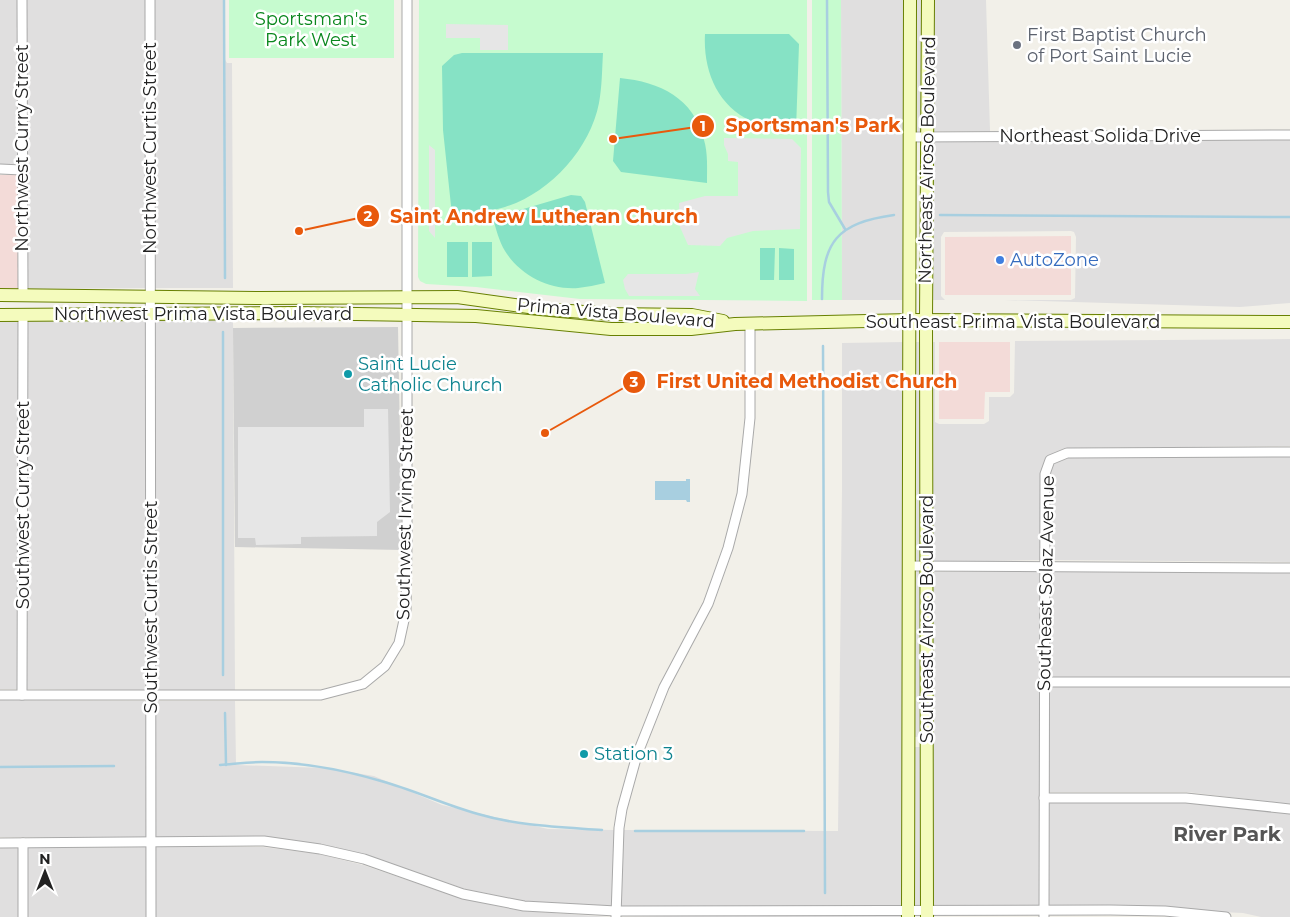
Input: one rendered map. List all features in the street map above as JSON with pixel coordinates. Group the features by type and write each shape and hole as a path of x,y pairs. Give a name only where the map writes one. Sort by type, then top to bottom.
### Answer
{"main road":[{"name":"Northeast Airoso Boulevard","path":"909,320 910,0"},
{"name":"Northeast Airoso Boulevard","path":"926,320 928,0"},
{"name":"Northwest Prima Vista Boulevard","path":"0,295 261,298 407,297"},
{"name":"Prima Vista Boulevard","path":"407,297 457,298 609,314 692,315 735,324"},
{"name":"Northwest Prima Vista Boulevard","path":"0,315 297,313 407,315"},
{"name":"Prima Vista Boulevard","path":"407,315 476,316 597,329 691,329 735,324"},
{"name":"Southeast Prima Vista Boulevard","path":"735,324 909,320 1290,322"},
{"name":"Southeast Airoso Boulevard","path":"908,914 909,320"},
{"name":"Southeast Airoso Boulevard","path":"926,320 927,914"},
{"path":"909,742 927,742"}],"street":[{"name":"Northwest Curry Street","path":"22,0 23,295"},
{"name":"Northwest Curtis Street","path":"150,0 150,296"},
{"name":"Southwest Irving Street","path":"0,694 150,696 321,695 363,684 385,666 399,643 406,611 407,0"},
{"name":"Northeast Solida Drive","path":"910,137 1290,135"},
{"path":"0,170 22,170"},
{"name":"Southwest Curtis Street","path":"150,296 150,917"},
{"name":"Southwest Curry Street","path":"22,695 23,315"},
{"path":"616,914 619,828 622,809 637,755 664,687 708,604 728,548 742,494 750,418 750,323"},
{"name":"Southeast Solaz Avenue","path":"1044,913 1045,474 1050,460 1067,453 1290,452"},
{"path":"909,566 1290,568"},
{"path":"1045,682 1290,682"},
{"path":"1044,798 1186,798 1290,809"},
{"path":"0,843 264,842 320,849 364,860 464,894 524,906 616,914 927,914 1165,911 1226,917"},
{"path":"23,843 23,917"}],"shaded area":[{"path":"0,0 18,0 17,164 0,164"},
{"path":"27,0 145,0 146,288 27,289"},
{"path":"155,0 224,0 224,58 227,63 232,63 233,288 155,288"},
{"path":"841,0 905,0 905,300 842,300"},
{"path":"915,0 924,0 922,131 914,132"},
{"path":"933,0 986,0 990,131 932,131"},
{"path":"446,24 508,25 508,50 480,50 480,38 446,38"},
{"path":"724,138 792,139 801,148 800,229 753,231 727,238 720,246 688,245 680,227 679,203 705,196 738,196 738,162 728,161"},
{"path":"1290,140 1290,303 1240,307 1004,300 1071,300 1075,298 1076,237 1074,232 1071,231 944,232 941,237 941,296 945,300 930,300 931,142"},
{"path":"429,145 435,150 435,238 429,231"},
{"path":"0,175 17,175 18,289 0,289"},
{"path":"1071,236 1071,295 945,295 945,237"},
{"path":"699,272 695,289 700,296 629,296 623,280 628,274 686,274"},
{"path":"233,320 235,690 155,691 155,321"},
{"path":"0,321 18,321 18,689 0,689"},
{"path":"28,321 146,321 146,691 27,689"},
{"path":"398,327 402,550 235,547 233,328"},
{"path":"1290,339 1290,446 1065,448 1048,456 1041,472 1041,560 932,562 930,342 935,342 935,422 939,424 984,424 989,421 989,397 1010,397 1014,393 1015,341"},
{"path":"905,342 904,906 621,906 624,830 838,831 842,343"},
{"path":"914,342 921,342 922,562 914,561"},
{"path":"939,342 1010,342 1010,392 985,392 984,419 939,419"},
{"path":"364,409 388,409 390,512 377,522 377,536 301,537 301,544 256,545 255,538 238,538 238,427 364,427"},
{"path":"1290,457 1290,562 1050,560 1050,475 1053,464 1068,458"},
{"path":"1041,571 1040,906 932,906 932,572"},
{"path":"1050,571 1290,573 1290,677 1049,677"},
{"path":"914,572 923,572 923,737 913,737"},
{"path":"1049,687 1290,687 1290,804 1187,792 1049,792"},
{"path":"0,700 146,701 146,837 0,837"},
{"path":"155,701 235,701 236,765 324,768 374,776 442,805 548,829 614,830 612,906 524,901 465,889 366,855 321,844 264,836 156,837"},
{"path":"913,747 923,747 923,906 913,906"},
{"path":"1049,803 1186,803 1290,814 1290,917 1261,917 1243,913 1049,906"},
{"path":"146,847 146,917 28,917 28,848"},
{"path":"156,847 263,847 319,854 363,865 463,899 523,911 611,917 155,917"},
{"path":"0,848 18,848 18,917 0,917"},
{"path":"717,915 904,916 904,917 621,917"}],"green space":[{"name":"Sportsman's Park West","path":"229,0 394,0 394,58 229,58"},
{"path":"419,0 807,0 807,301 580,299 476,287 426,284 420,281 418,277"},
{"path":"812,0 841,0 842,300 812,300"},
{"path":"705,34 789,34 799,44 796,130 756,123 729,106 714,85 710,73 705,47"},
{"path":"462,53 603,53 602,78 599,103 587,137 566,167 552,180 522,200 505,207 452,215 443,130 442,66 454,55"},
{"path":"620,78 649,83 662,88 684,103 699,125 705,145 707,183 621,172 613,161"},
{"path":"571,195 581,196 585,202 605,283 578,288 546,284 527,274 511,260 499,239 493,218"},
{"path":"447,242 468,242 468,277 447,277"},
{"path":"472,242 492,242 492,276 472,277"},
{"path":"760,248 775,248 774,280 760,280"},
{"path":"779,248 794,249 794,280 779,280"}],"water":[{"path":"686,479 690,479 690,502 686,500 655,500 655,481 686,481"}],"waterway":[{"path":"224,0 225,278"},
{"path":"827,0 828,192 829,202 845,229"},
{"path":"822,299 825,263 830,249 837,238 846,230 859,223 894,215"},
{"path":"940,215 1290,217"},
{"path":"223,332 223,675"},
{"path":"823,346 825,893"},
{"path":"225,713 226,765"},
{"path":"220,765 262,762 322,767 352,773 393,785 493,818 540,825 602,830"},
{"path":"0,767 114,766"},
{"path":"635,831 804,831"}],"place":[{"name":"First Baptist Church of Port Saint Lucie","path":"1017,45"},
{"name":"Sportsman's Park","path":"613,139"},
{"name":"Saint Andrew Lutheran Church","path":"299,231"},
{"name":"AutoZone","path":"1000,260"},
{"name":"Saint Lucie Catholic Church","path":"348,374"},
{"name":"First United Methodist Church","path":"545,433"},
{"name":"Station 3","path":"584,754"}],"district":[{"name":"River Park","path":"1227,834"}]}
